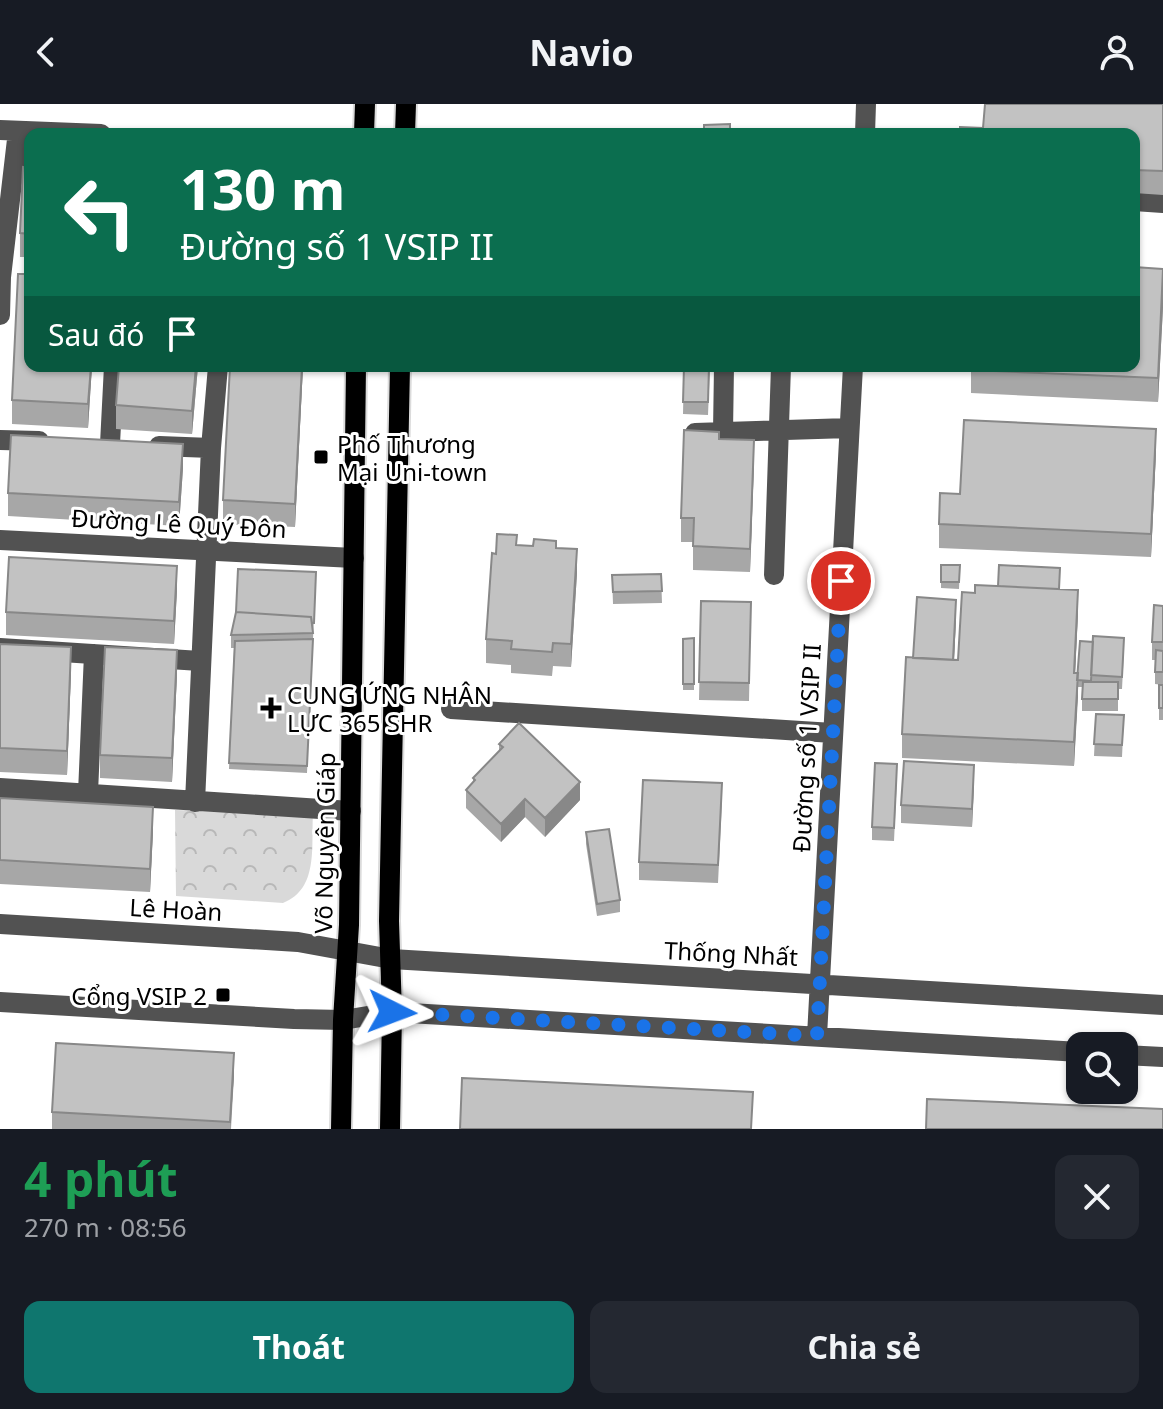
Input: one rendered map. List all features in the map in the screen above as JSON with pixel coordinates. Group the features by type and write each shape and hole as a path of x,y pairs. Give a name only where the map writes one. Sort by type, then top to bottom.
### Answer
{"main road":[{"path":"364,128 365,104"},
{"path":"405,128 406,104"},
{"name":"Võ Nguyên Giáp","path":"341,1129 351,811 356,372"},
{"path":"390,1129 392,1012 389,921 400,372"}],"street":[{"path":"865,128 866,104"},
{"path":"0,315 6,277 9,130"},
{"path":"1140,201 1163,203"},
{"path":"114,372 117,444 211,448"},
{"path":"195,802 211,448 217,372"},
{"path":"723,432 724,372"},
{"path":"774,575 781,372"},
{"name":"Đường số 1 VSIP II","path":"817,1036 853,372"},
{"path":"695,433 849,428"},
{"path":"0,440 63,442"},
{"name":"Đường Lê Quý Đôn","path":"0,540 354,558"},
{"path":"0,648 200,661"},
{"path":"88,793 94,654"},
{"path":"451,709 833,733"},
{"path":"0,788 351,811"},
{"name":"Lê Hoàn","path":"0,924 298,942 391,959"},
{"name":"Thống Nhất","path":"391,959 1163,1005"},
{"path":"0,1002 343,1020 392,1012 1066,1051"},
{"path":"1138,1056 1163,1057"}],"green space":[{"path":"175,810 313,814 311,865 303,888 283,903 176,896"}],"building":[{"path":"985,104 1163,104 1163,171 1140,170 1140,128 983,128"},
{"path":"730,124 730,128 704,128 704,125"},
{"path":"23,167 24,233 20,233"},
{"path":"1140,267 1163,269 1158,378 1018,372 1140,372"},
{"path":"18,274 24,274 24,372 91,372 88,404 12,400"},
{"path":"119,372 195,372 192,411 116,405"},
{"path":"230,372 302,372 295,504 223,500"},
{"path":"684,372 709,372 708,402 683,402"},
{"path":"964,420 1156,429 1151,534 939,524 940,493 960,494"},
{"path":"684,430 719,432 719,439 754,440 750,549 693,546 694,518 681,518"},
{"path":"11,435 183,444 179,502 8,493"},
{"path":"497,534 517,535 516,545 533,546 534,539 556,541 556,548 577,549 571,644 553,643 552,652 511,649 512,641 486,639 492,553 496,554"},
{"path":"9,557 177,566 174,621 6,612"},
{"path":"941,565 960,565 959,582 941,582"},
{"path":"999,565 1060,568 1059,589 998,586"},
{"path":"238,569 316,572 314,623 311,617 236,612"},
{"path":"661,574 662,591 613,592 612,575"},
{"path":"975,585 1078,590 1074,742 902,734 906,657 958,660 962,592 975,593"},
{"path":"917,597 956,600 953,660 913,658"},
{"path":"701,601 751,602 749,683 699,682"},
{"path":"1154,605 1163,606 1163,642 1152,642"},
{"path":"236,612 311,617 313,633 231,635"},
{"path":"1093,636 1124,638 1122,677 1091,675"},
{"path":"694,638 694,684 683,684 683,639"},
{"name":"CUNG ỨNG NHÂN LỰC 365 SHR","path":"313,639 307,766 229,763 235,641"},
{"path":"1080,641 1093,642 1091,681 1077,680"},
{"path":"0,644 71,647 67,751 0,748"},
{"path":"105,647 177,650 172,758 100,755"},
{"path":"1156,650 1163,651 1163,672 1155,672"},
{"path":"1083,682 1118,682 1118,699 1082,699"},
{"path":"1159,685 1163,685 1163,708 1159,708"},
{"path":"1096,714 1124,715 1122,745 1094,744"},
{"path":"519,723 580,782 545,818 525,799 501,824 466,790 475,780 473,778 503,747 499,744"},
{"path":"904,761 974,765 972,809 901,805"},
{"path":"875,763 897,764 894,828 872,827"},
{"path":"643,780 722,783 718,865 639,862"},
{"path":"0,798 153,807 150,869 0,860"},
{"path":"609,829 620,900 597,904 586,832"},
{"path":"56,1043 234,1053 230,1122 52,1112"},
{"path":"462,1078 753,1092 751,1129 460,1129"},
{"path":"927,1099 1163,1109 1163,1129 926,1129"}],"place":[{"name":"Phố Thương Mại Uni-town","path":"321,457"},
{"name":"CUNG ỨNG NHÂN LỰC 365 SHR","path":"271,708"},
{"name":"Cổng VSIP 2","path":"223,995"}],"route":[{"path":"392,1012 817,1036 841,581"}]}
